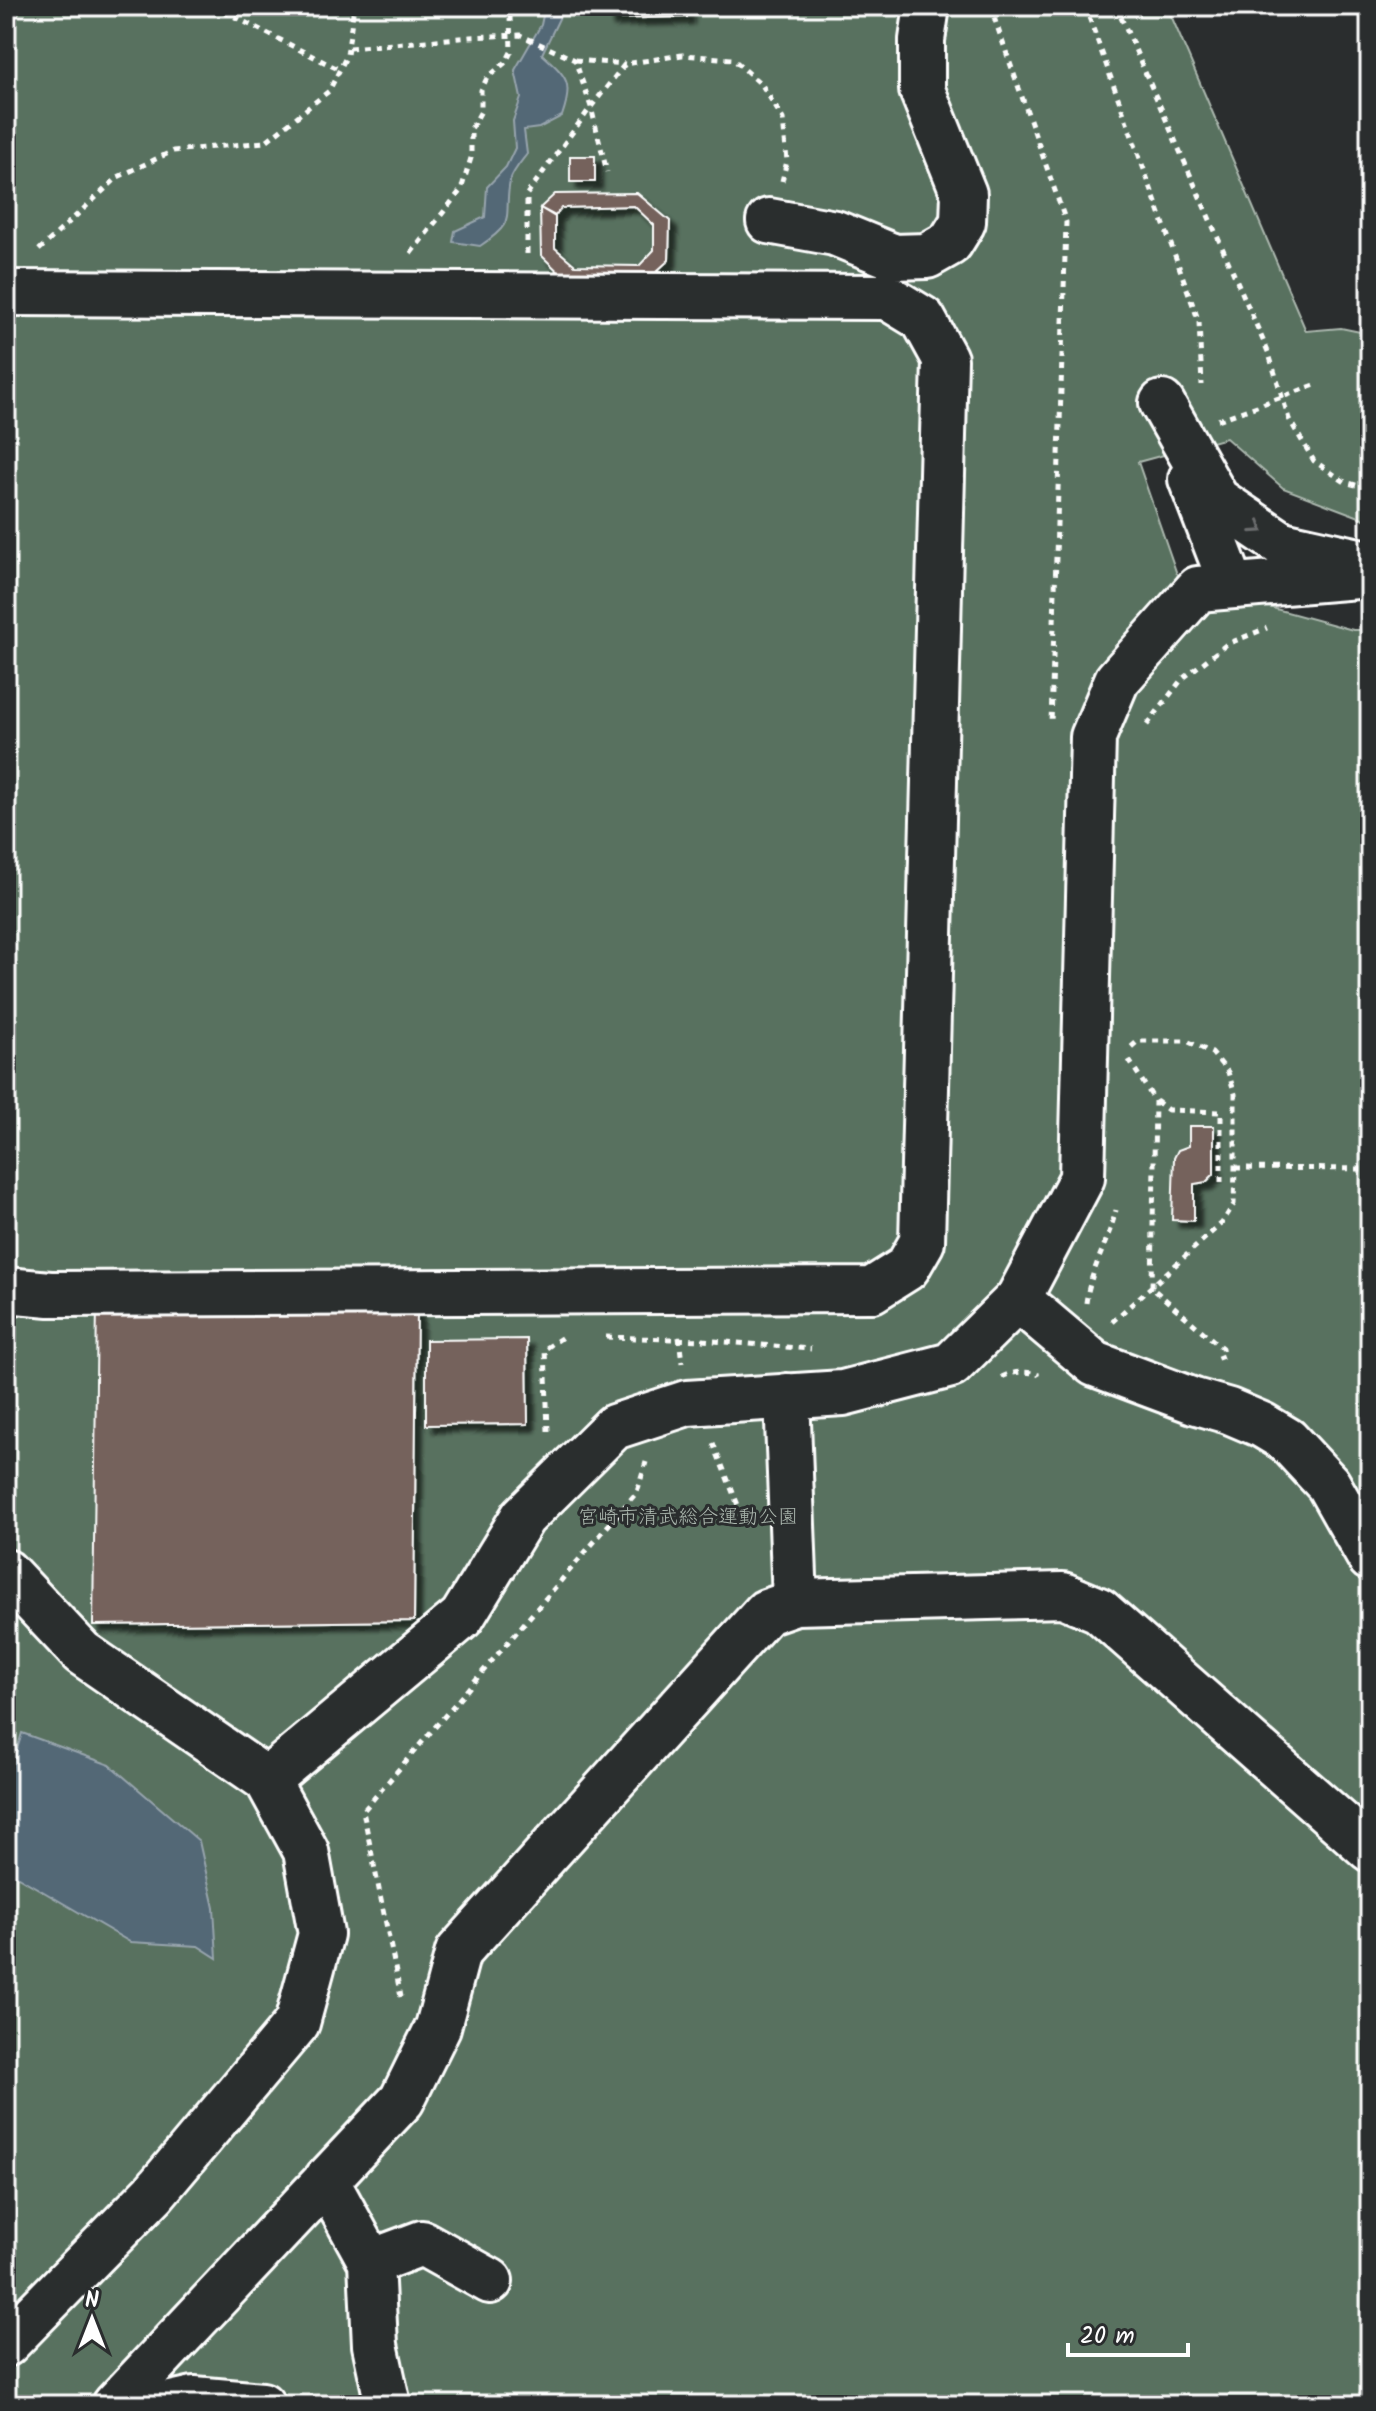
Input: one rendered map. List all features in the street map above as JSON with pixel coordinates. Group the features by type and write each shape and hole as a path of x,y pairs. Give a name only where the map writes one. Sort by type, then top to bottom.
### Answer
{"street":[{"path":"769,221 835,233 894,257 927,256 950,243 963,222 964,194 922,90 922,40 927,6"},
{"path":"6,1290 66,1294 872,1290 907,1268 922,1242 945,359 923,319 887,297 399,295 17,276"},
{"path":"1182,399 1217,500 1282,544 1370,563"},
{"path":"1182,399 1201,561 1215,587"},
{"path":"267,1780 462,1617 523,1517 614,1427 698,1419 787,1396 843,1393 951,1365 1018,1299 1082,1178 1093,737 1117,680 1215,587 1370,575"},
{"path":"1018,1299 1095,1364 1229,1411 1287,1440 1328,1484 1370,1558"},
{"path":"787,1396 795,1602"},
{"path":"6,1572 82,1653 267,1780 306,1851 321,1934 297,2023 154,2193 6,2344"},
{"path":"115,2405 402,2100 438,2027 458,1952 766,1612 795,1602 1063,1595 1099,1610 1370,1849"},
{"path":"326,2180 371,2262 375,2345 388,2405"},
{"path":"371,2262 422,2243 490,2281"},
{"path":"167,2405 194,2399 262,2405"}],"path":[{"path":"213,6 340,70"},
{"path":"17,276 118,177 173,151 265,142 329,91 349,48 354,6"},
{"path":"399,295 405,261 461,190 471,158 471,129 481,111 481,90 487,78 506,62 511,52 510,16 513,6"},
{"path":"990,6 1066,222 1051,730"},
{"path":"1085,6 1199,322 1182,399"},
{"path":"1116,6 1269,354 1289,419 1314,461 1345,482 1370,489"},
{"path":"349,48 520,35 575,60 625,64 682,55 733,59 762,85 783,119 787,161 769,221"},
{"path":"575,60 591,107 607,172"},
{"path":"527,295 527,194 625,64"},
{"path":"1217,420 1315,385"},
{"path":"1141,733 1182,679 1227,644 1274,625"},
{"path":"1118,1317 1222,1223 1234,1204 1235,1094 1228,1072 1212,1053 1187,1041 1138,1041 1128,1050 1127,1071"},
{"path":"1128,1059 1155,1101 1168,1110 1221,1112 1221,1184"},
{"path":"1152,1288 1155,1101"},
{"path":"1235,1168 1370,1169"},
{"path":"1089,1314 1086,1304 1089,1283 1104,1251 1118,1199"},
{"path":"1152,1288 1222,1348 1223,1356 1215,1361 1200,1355"},
{"path":"674,1290 679,1339 698,1419 749,1531"},
{"path":"1111,1323 1126,1328"},
{"path":"548,1432 545,1349 562,1336 574,1336"},
{"path":"599,1337 679,1339 818,1350"},
{"path":"401,1997 363,1811 637,1492 645,1462 658,1457"}],"green space":[{"name":"宮崎市清武総合運動公園","path":"6,6 1167,6 1306,331 1341,328 1370,334 1370,521 1283,488 1226,438 1138,462 1180,583 1353,630 1370,630 1370,2405 6,2405"}],"water":[{"path":"545,6 565,6 542,54 566,81 568,88 562,116 539,128 524,130 527,154 511,178 507,218 500,230 480,246 453,242 455,231 485,217 487,187 506,167 515,148 513,121 521,98 515,70 541,25"},
{"path":"22,1733 110,1765 199,1841 214,1908 217,1958 198,1946 130,1942 6,1870 6,1785"}],"building":[{"path":"606,6 687,6 687,17 607,19"},
{"path":"570,156 595,156 595,182 570,182"},
{"path":"637,193 670,221 669,260 646,281 570,283 541,255 540,208 555,194","holes":["634,206 654,225 654,250 639,266 575,265 555,248 555,217 540,208 555,216 561,208"]},
{"path":"1189,1126 1214,1126 1214,1174 1206,1182 1194,1184 1194,1221 1172,1220 1174,1158 1178,1150 1189,1146"},
{"path":"97,1302 417,1306 414,1621 93,1625"},
{"path":"527,1339 528,1424 426,1425 426,1340"}]}
